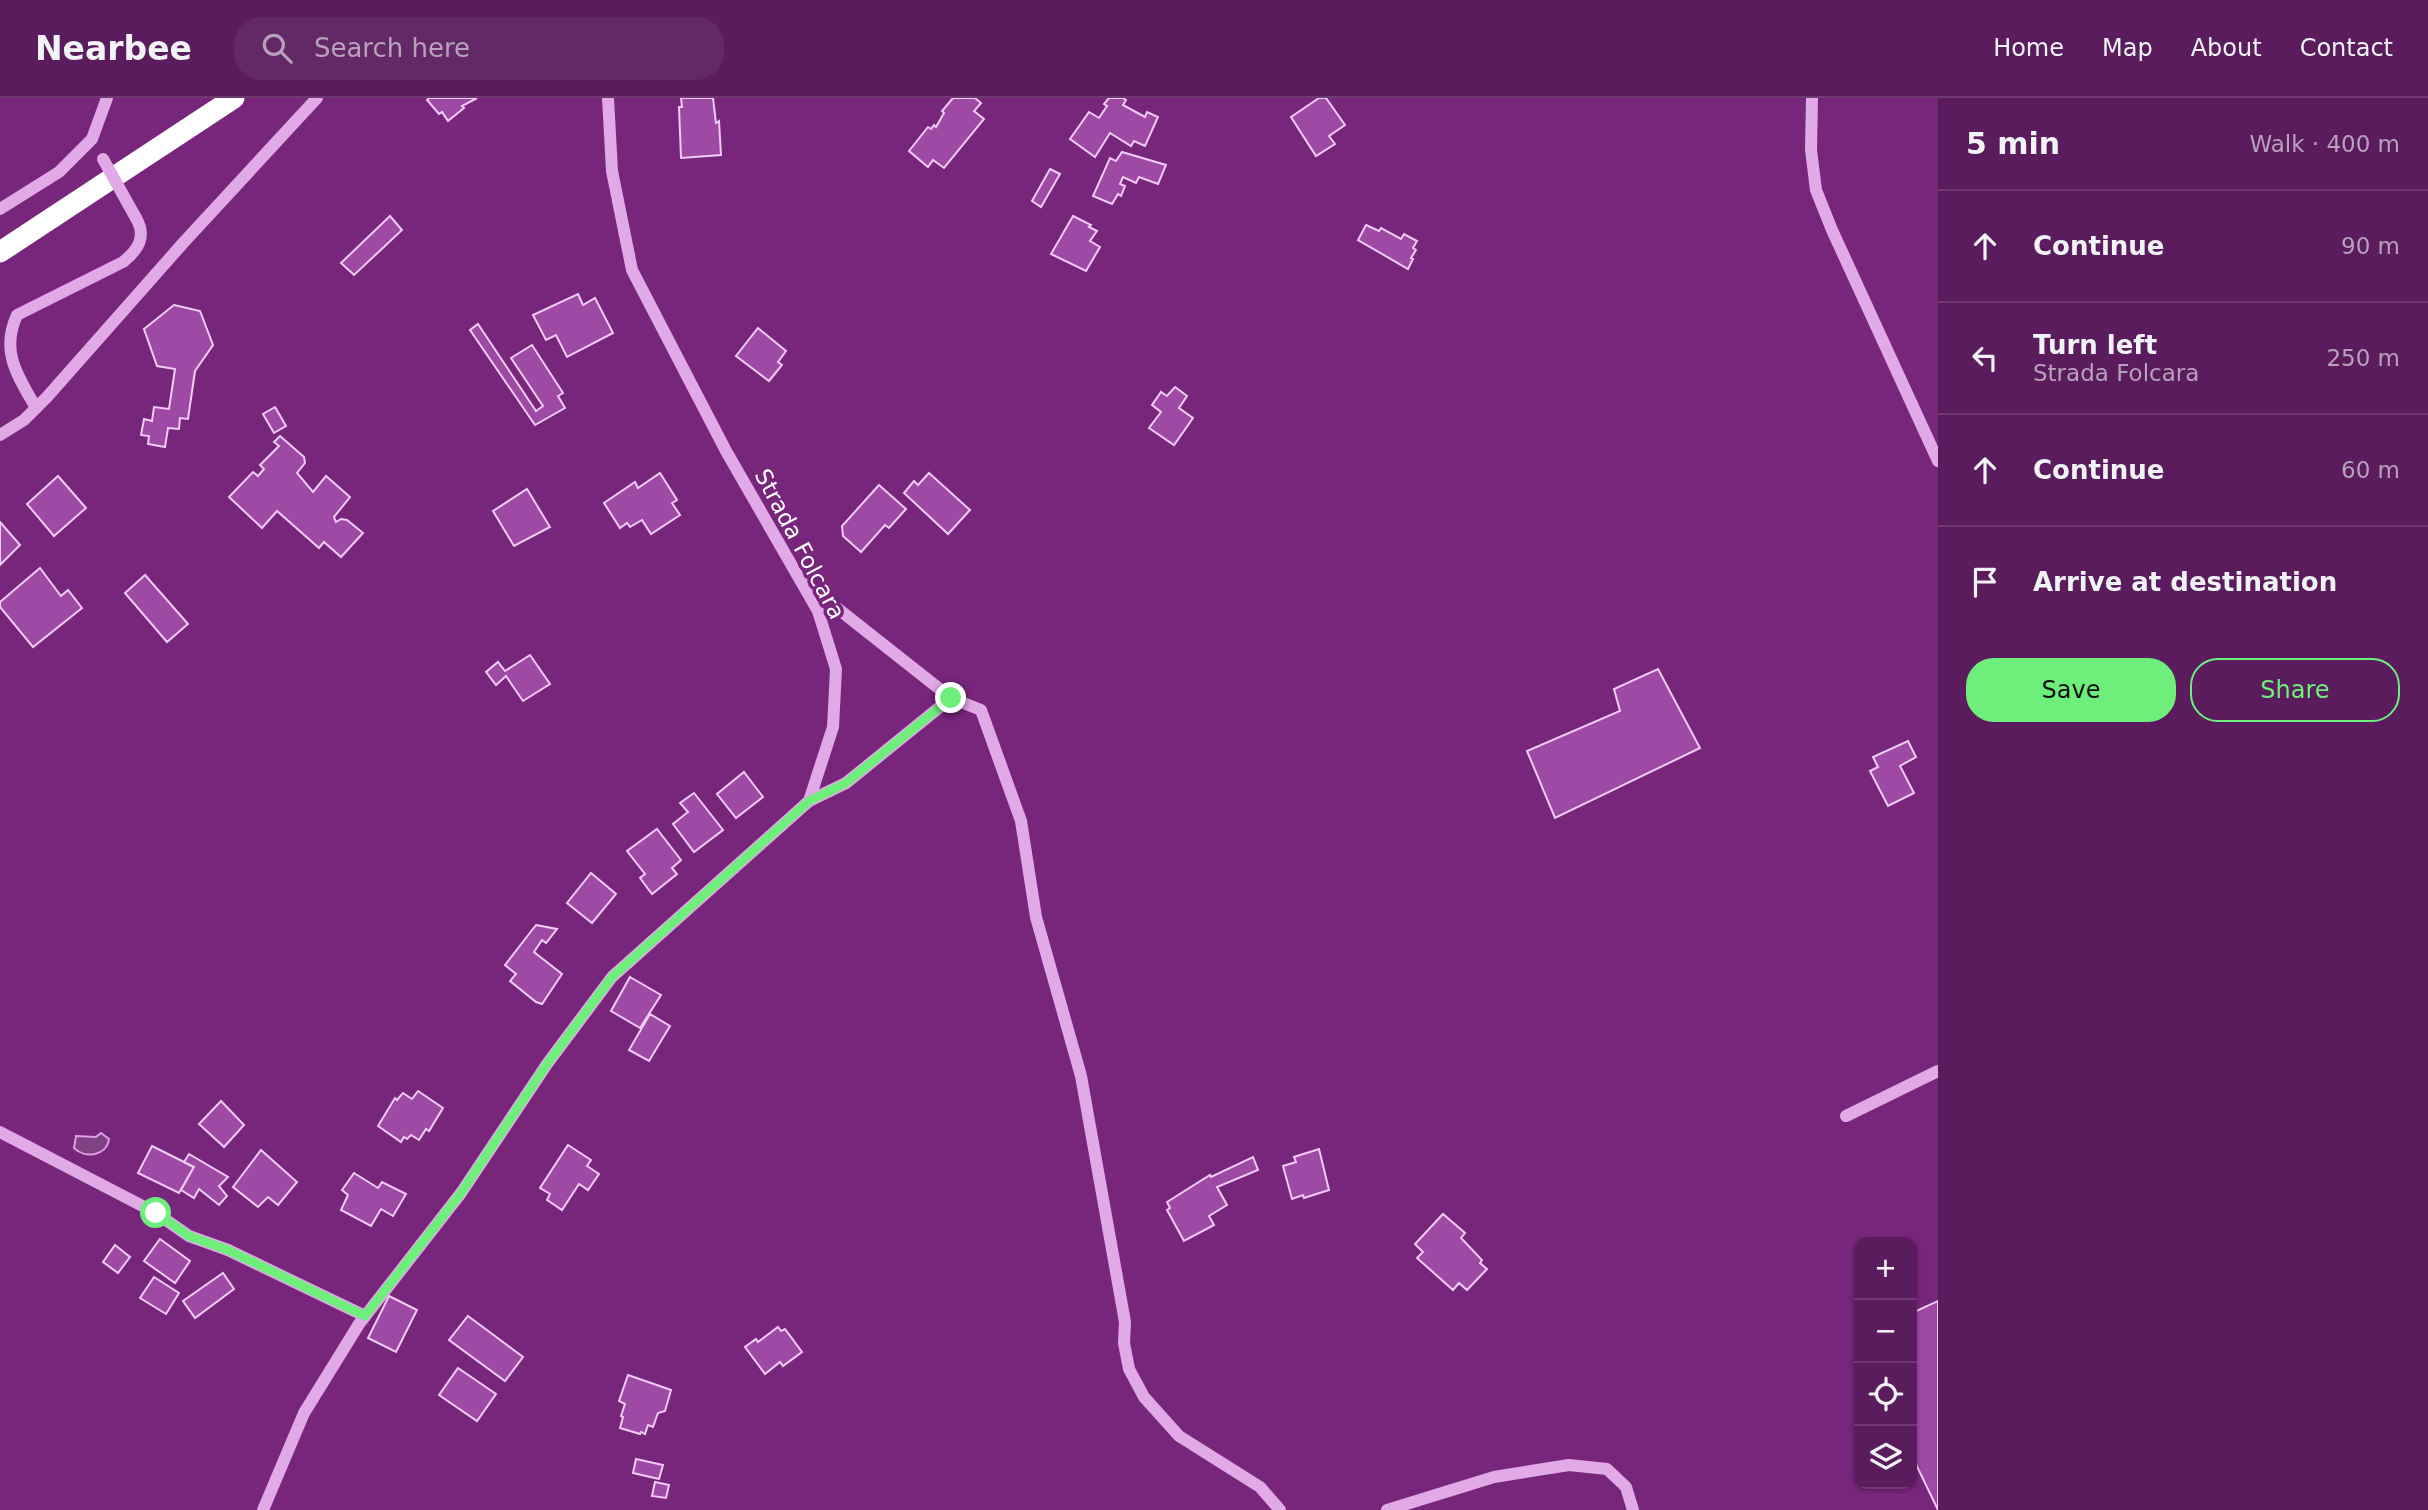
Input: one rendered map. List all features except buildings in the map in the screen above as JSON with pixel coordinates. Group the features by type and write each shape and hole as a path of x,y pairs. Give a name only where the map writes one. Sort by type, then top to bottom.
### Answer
{"highway":[{"path":"0,252 234,98"}],"street":[{"path":"0,209 58,172 92,139 107,98"},
{"path":"0,435 24,420 36,408 317,98"},
{"name":"Strada Folcara","path":"608,98 612,171 632,270 726,451 818,611 836,669 833,727 809,801"},
{"path":"1812,98 1811,150 1816,190 1938,461"},
{"path":"36,408 11,363 8,344 11,327 17,315 123,262 137,250 142,239 140,225 92,139"},
{"path":"798,577 951,698 981,710 1021,821 1036,917 1081,1076 1125,1322 1124,1343 1129,1369 1144,1396 1179,1436 1260,1487 1280,1510"},
{"path":"263,1510 304,1413 365,1316 461,1193 547,1064 612,977 809,801 846,783 951,698"},
{"path":"1846,1116 1938,1071"},
{"path":"0,1132 156,1213 189,1236 228,1250 365,1316"},
{"path":"1387,1510 1494,1477 1569,1465 1608,1469 1626,1487 1633,1510"}],"shaded area":[{"path":"101,1133 109,1139 100,1152 84,1154 74,1148 76,1136 96,1137"}],"route":[{"path":"156,1213 189,1236 228,1250 365,1316 461,1193 547,1064 612,977 809,801 846,783 951,698"}]}
